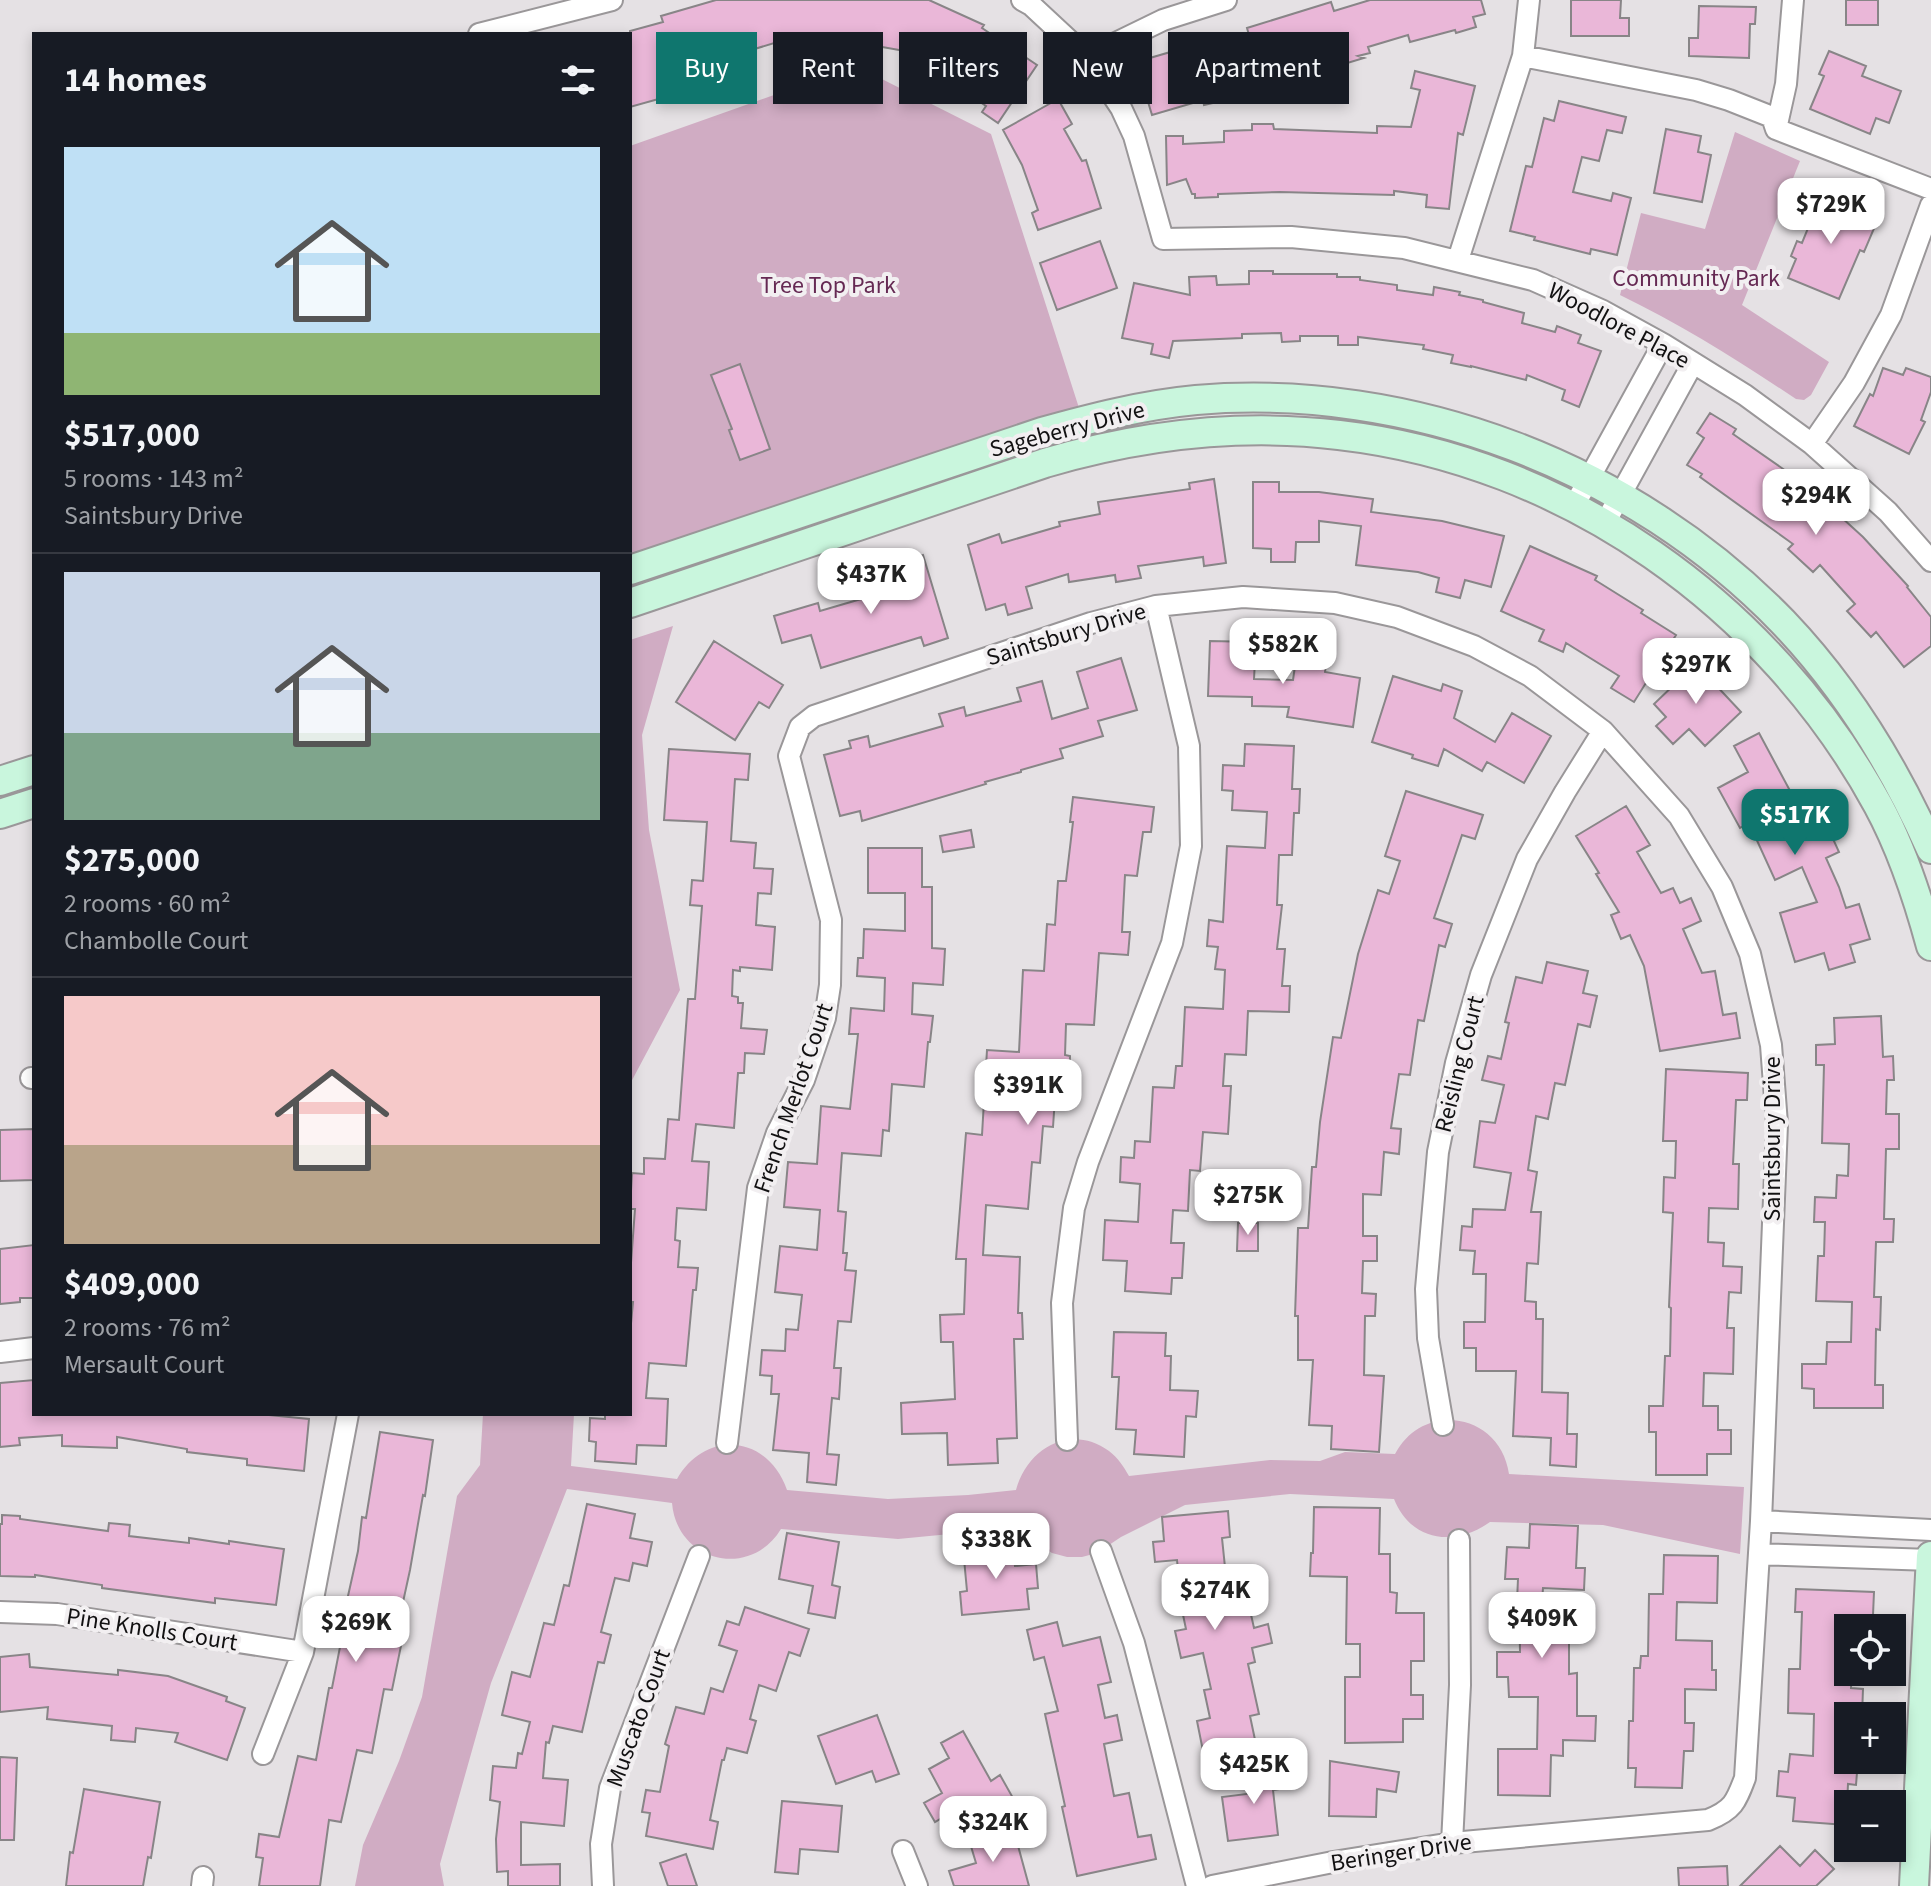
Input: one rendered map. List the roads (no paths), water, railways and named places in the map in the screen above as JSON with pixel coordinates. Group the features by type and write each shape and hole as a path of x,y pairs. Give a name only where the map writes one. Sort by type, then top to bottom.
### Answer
{"street":[{"path":"487,32 612,0"},
{"path":"1022,0 1060,32"},
{"path":"1138,32 1163,20 1226,0"},
{"path":"1458,260 1523,56 1529,0"},
{"path":"1776,129 1786,84 1793,0"},
{"path":"1523,56 1696,90 1772,117 1776,129"},
{"name":"Woodlore Place","path":"1118,104 1134,136 1163,239 1291,237 1404,248 1533,280 1603,311 1745,395 1812,444 1888,512 1931,561"},
{"path":"1776,129 1931,189"},
{"path":"1812,444 1854,383 1891,315 1931,205"},
{"path":"1589,515 1605,487 1663,344"},
{"path":"1589,515 1605,487 1693,363"},
{"name":"Sageberry Drive","path":"632,569 1042,432 1136,408 1196,400 1303,400 1407,414 1504,443 1605,487 1681,534 1715,560 1759,599 1800,642 1847,700 1884,756 1931,849"},
{"name":"Sageberry Drive","path":"632,602 1060,459 1136,441 1204,432 1307,432 1407,446 1493,471 1589,515 1673,568 1754,637 1823,719 1878,804 1908,873 1931,946"},
{"name":"Saintsbury Drive","path":"789,756 800,727 814,716 1091,623 1156,606 1243,597 1335,603 1397,617 1474,646 1530,676 1603,731 1679,816 1722,887 1750,954 1771,1045 1777,1124 1761,1521 1745,1778 1736,1801 1724,1814 1708,1820 1591,1829"},
{"path":"1067,1440 1062,1303 1074,1208 1088,1162 1172,943 1191,846 1189,746 1156,606"},
{"name":"Reisling Court","path":"1443,1425 1428,1338 1426,1289 1438,1152 1456,1063 1481,975 1527,859 1603,731"},
{"name":"French Merlot Court","path":"727,1443 758,1188 777,1133 804,1080 825,1018 830,985 831,920 789,756"},
{"path":"0,781 32,771"},
{"path":"0,1352 32,1348"},
{"path":"263,1754 303,1652 348,1416"},
{"path":"1761,1521 1931,1530"},
{"path":"1452,1843 1460,1685 1459,1540"},
{"path":"1101,1551 1134,1643 1197,1886"},
{"path":"1759,1554 1931,1558 1914,1886"},
{"name":"Muscato Court","path":"603,1886 601,1844 610,1788 699,1556"},
{"name":"Pine Knolls Court","path":"0,1612 57,1614 303,1652"},
{"name":"Beringer Drive","path":"1212,1886 1452,1843 1591,1829"},
{"path":"903,1851 917,1886"}],"park label":[{"name":"Community Park","path":"1696,278"},
{"name":"Tree Top Park","path":"828,285"}]}
